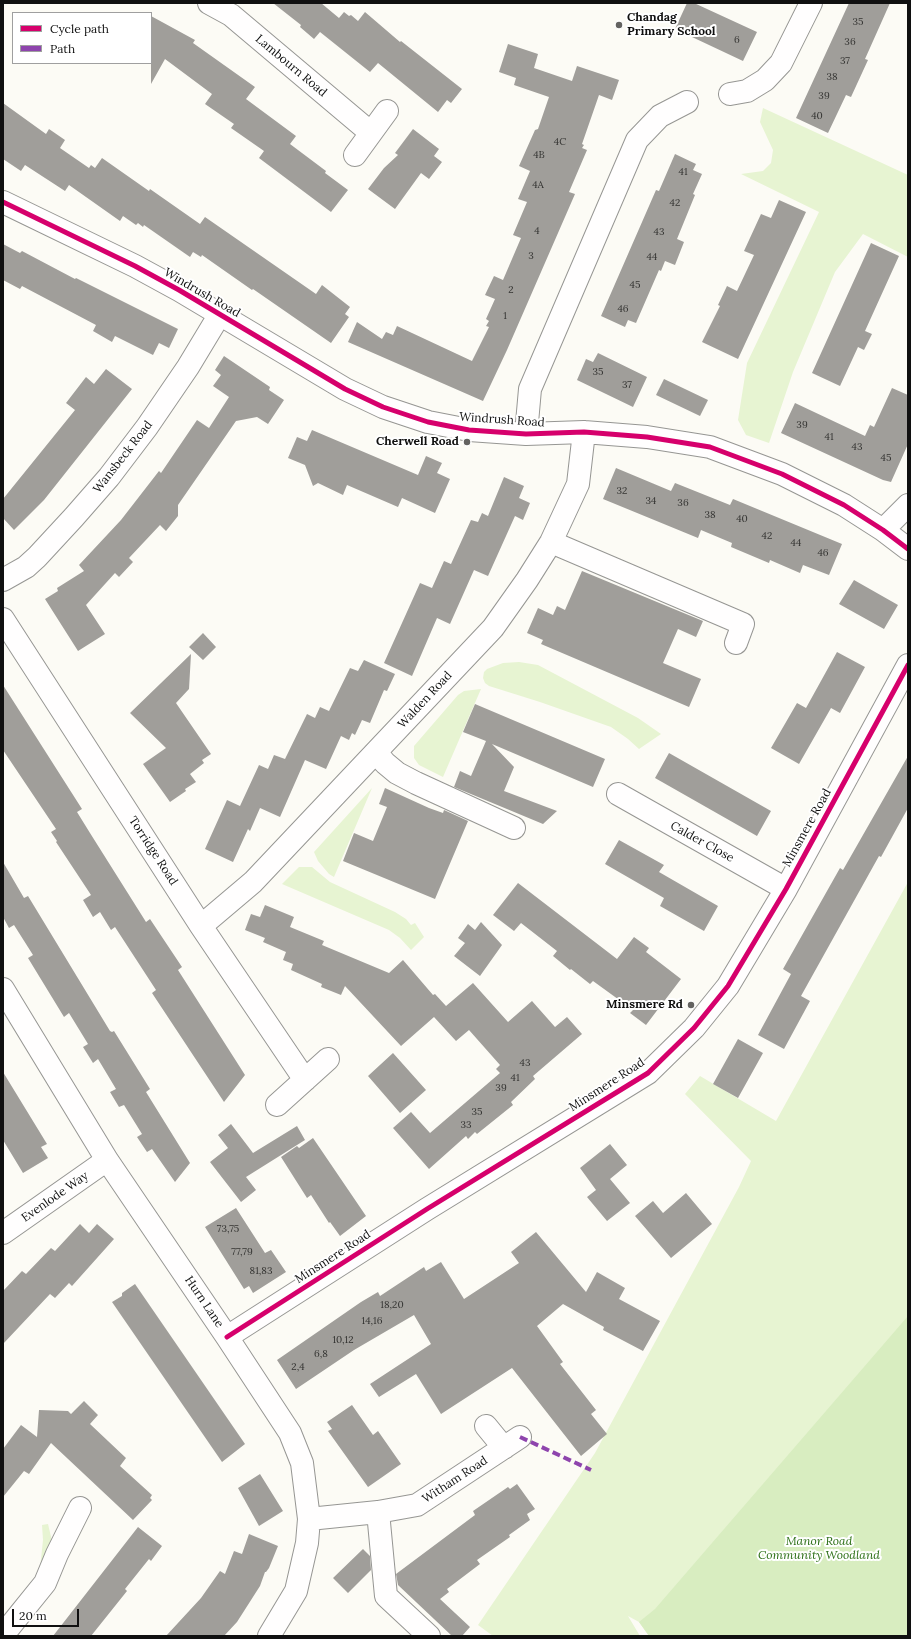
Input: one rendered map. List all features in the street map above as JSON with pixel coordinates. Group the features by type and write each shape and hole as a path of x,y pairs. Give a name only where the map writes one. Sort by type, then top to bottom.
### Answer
{"street":[{"name":"Lambourn Road","path":"209,3 235,9 371,133"},
{"path":"730,94 747,92 765,80 781,63 810,3"},
{"path":"526,434 530,389 638,140 660,116 687,102"},
{"path":"355,155 387,111"},
{"name":"Windrush Road","path":"3,202 135,266 220,314 345,389 383,407 428,422 469,430 526,434 584,432 647,437 710,447 782,474 844,505 883,530 908,550"},
{"name":"Wansbeck Road","path":"3,580 26,566 37,557 109,477 175,385 220,314"},
{"name":"Walden Road","path":"201,926 253,882 493,628 527,580 551,542 578,484 584,432"},
{"path":"883,530 908,505"},
{"path":"551,542 743,624 736,643"},
{"name":"Torridge Road","path":"3,619 201,926 305,1080"},
{"name":"Minsmere Road","path":"227,1337 427,1209 648,1073 694,1028 728,986 786,889 908,665"},
{"path":"376,752 385,763 397,773 416,784 514,828"},
{"name":"Calder Close","path":"618,794 786,889"},
{"name":"Hurn Lane","path":"3,989 107,1160 290,1433 302,1463 309,1519 307,1543 296,1591 269,1636"},
{"path":"277,1106 328,1059"},
{"name":"Evenlode Way","path":"3,1233 107,1160"},
{"name":"Witham Road","path":"309,1519 378,1512 417,1505 512,1443 486,1426"},
{"path":"3,1635 45,1583 57,1554 80,1508"},
{"path":"378,1512 386,1596 429,1636"}],"green space":[{"path":"763,108 908,175 908,257 863,234 835,272 793,372 769,443 746,435 738,420 747,363 819,212 741,174 763,171 771,163 773,150 760,122"},
{"path":"519,662 538,665 638,718 661,734 639,749 611,727 489,686 485,683 483,678 484,672 487,669 503,663"},
{"path":"481,689 443,777 419,765 414,758 414,746 458,695 464,691"},
{"path":"372,788 334,877 329,874 318,861 314,852"},
{"path":"299,867 312,867 330,882 395,912 406,919 411,925 415,923 424,937 411,950 400,938 389,930 282,884"},
{"path":"908,882 908,1636 649,1636 639,1622 628,1616 640,1636 493,1636 478,1625 595,1453 739,1187 751,1161 685,1094 700,1076 776,1121"},
{"name":"Manor Road Community Woodland","path":"908,1316 908,1636 649,1636 639,1622 655,1609"},
{"path":"48,1524 52,1541 40,1569 43,1540 42,1525"}],"building":[{"path":"273,3 321,3 339,18 344,12 349,16 351,15 358,21 365,12 400,42 401,41 462,89 451,103 447,100 438,112 378,63 370,72 320,32 314,39 300,27 301,25"},
{"path":"687,3 694,3 757,32 743,61 675,29"},
{"path":"849,3 890,3 865,59 868,60 851,97 846,95 828,133 796,118"},
{"path":"152,17 195,40 193,43 255,87 246,99 296,136 290,144 326,171 325,173 348,190 331,212 259,158 264,151 231,128 234,124 205,104 212,94 165,59 151,84"},
{"path":"508,44 538,54 534,68 572,81 577,66 619,80 612,100 599,95 582,144 584,145 582,148 587,150 569,192 575,194 507,350 483,401 348,342 357,322 382,339 386,332 393,335 397,326 472,361 489,327 486,326 489,321 486,319 495,299 485,295 494,276 503,280 521,238 513,235 527,202 518,199 530,171 519,166 535,130 538,129 549,97 514,85 516,78 499,72"},
{"path":"3,103 46,134 49,129 65,140 60,148 89,168 91,165 95,168 102,158 200,224 205,217 316,294 322,285 350,307 345,314 349,317 331,343 202,255 201,257 193,252 190,257 144,225 143,227 138,223 136,225 123,216 120,221 69,185 65,191 25,165 21,171 3,159"},
{"path":"413,129 439,149 434,156 442,162 429,179 421,173 395,209 368,189 384,168 398,155 395,153"},
{"path":"675,154 696,164 693,170 702,174 693,194 695,195 677,239 684,242 675,265 665,261 661,271 659,270 636,323 628,320 625,327 601,316 656,190 659,191"},
{"path":"779,200 806,212 738,359 702,342 720,306 718,305 727,286 737,291 754,255 744,251 761,214 771,218"},
{"path":"871,243 899,256 865,331 872,334 864,350 858,347 840,386 812,373"},
{"path":"3,244 20,253 22,251 75,279 76,278 178,329 169,348 159,343 153,355 115,336 112,342 93,331 96,325 22,286 20,289 3,280"},
{"path":"598,353 647,377 633,407 577,380 586,359 593,362"},
{"path":"224,356 270,387 269,390 284,400 268,424 257,417 236,421 178,505 178,516 166,531 160,525 129,558 133,562 119,577 115,573 86,605 105,634 78,651 45,599 58,591 57,588 84,571 79,565 121,520 159,471 161,473 197,420 209,428 229,397 213,386 221,375 215,370"},
{"path":"106,369 132,389 44,500 14,530 3,518 3,499 75,410 66,403 86,377 94,384"},
{"path":"664,379 708,400 700,416 656,395"},
{"path":"892,388 908,395 908,444 891,482 883,480 781,433 795,403 865,436 870,425 874,427"},
{"path":"312,430 418,475 426,456 442,463 437,473 450,479 435,513 402,498 398,507 347,485 343,495 318,483 313,486 305,465 288,458 297,437 307,441"},
{"path":"616,468 671,491 675,483 730,505 733,499 842,544 829,575 803,565 800,573 770,560 769,563 731,547 732,543 701,530 698,538 603,499"},
{"path":"504,477 524,486 519,498 530,503 523,520 515,516 488,576 474,570 450,624 437,618 412,676 384,663 420,583 432,588 444,561 451,564 471,520 478,522 482,513 488,516"},
{"path":"582,571 703,621 696,637 678,629 663,663 701,679 689,707 541,644 543,640 527,633 538,608 553,615 557,606 565,610"},
{"path":"854,580 898,605 884,629 839,604"},
{"path":"203,633 216,647 203,660 189,647"},
{"path":"837,652 865,667 840,713 831,708 799,764 771,748 797,703 806,708"},
{"path":"191,654 189,689 176,703 211,754 202,760 204,763 190,774 196,782 170,802 143,764 166,748 130,713"},
{"path":"364,660 395,674 387,691 384,690 370,723 362,720 355,735 352,733 349,740 341,736 326,769 305,760 280,817 260,808 250,831 248,829 233,862 205,849 227,800 240,806 259,765 268,769 274,755 285,759 307,714 315,718 320,707 329,711 350,668 358,671"},
{"path":"3,685 82,809 77,812 90,833 146,922 150,919 182,967 178,970 245,1075 224,1102 152,993 156,990 115,927 111,930 100,912 93,917 83,900 91,895 56,842 57,841 51,832 56,829 3,750"},
{"path":"475,704 605,759 593,787 492,744 514,767 504,791 557,811 543,824 454,787 460,771 471,776 486,741 463,732"},
{"path":"669,753 771,811 757,836 655,778"},
{"path":"908,756 908,808 881,857 879,856 801,996 810,1001 784,1049 758,1035 791,974 783,969 840,868 843,870"},
{"path":"385,788 429,808 443,813 444,810 468,821 435,899 343,861 354,833 373,841 387,807 379,804"},
{"path":"619,840 664,865 659,872 718,906 704,931 660,906 664,898 605,864"},
{"path":"3,862 24,898 28,896 110,1031 114,1031 150,1089 146,1092 190,1163 175,1182 152,1149 147,1152 137,1137 142,1134 124,1105 119,1107 110,1092 116,1089 98,1059 93,1063 83,1047 88,1044 69,1013 64,1017 28,958 33,955 14,925 9,928 3,917"},
{"path":"518,883 617,959 634,937 649,948 646,952 681,979 646,1025 630,1013 633,1010 593,981 590,984 571,969 570,970 553,956 557,951 521,923 514,931 493,915"},
{"path":"265,905 294,917 290,927 324,941 322,945 389,973 403,960 433,995 435,994 446,1006 473,983 508,1022 532,1001 555,1027 567,1017 582,1034 533,1076 535,1079 511,1102 513,1105 477,1134 475,1132 468,1139 466,1136 429,1169 393,1128 411,1112 430,1133 500,1073 496,1069 500,1065 469,1030 456,1041 434,1017 401,1046 345,986 341,995 321,987 322,984 291,970 293,964 283,960 286,952 263,942 265,938 245,930 251,914 260,917"},
{"path":"481,922 502,945 480,976 454,956 465,943 458,938 468,924 475,930"},
{"path":"738,1039 763,1053 738,1098 713,1084"},
{"path":"393,1053 426,1090 400,1113 368,1076"},
{"path":"3,1072 47,1144 41,1147 48,1158 23,1173 3,1140"},
{"path":"231,1124 253,1153 297,1126 305,1140 246,1177 256,1190 241,1202 210,1162 228,1148 218,1135"},
{"path":"313,1138 366,1216 340,1236 330,1222 329,1223 311,1195 307,1198 281,1157 297,1146 299,1148"},
{"path":"610,1144 627,1165 610,1179 630,1203 607,1221 587,1197 596,1190 580,1168"},
{"path":"686,1193 712,1224 671,1258 635,1216 653,1201 663,1213"},
{"path":"236,1208 265,1253 271,1250 286,1272 253,1293 249,1286 244,1289 205,1227"},
{"path":"80,1224 89,1233 97,1224 114,1239 72,1286 69,1283 55,1298 50,1294 3,1344 3,1291 22,1271 26,1274 51,1248 55,1251"},
{"path":"536,1232 586,1292 597,1272 625,1288 619,1299 660,1321 643,1351 603,1330 604,1327 563,1304 537,1326 563,1362 560,1364 596,1410 591,1414 607,1434 581,1456 512,1368 441,1414 416,1374 379,1397 370,1384 431,1344 414,1315 354,1350 296,1389 277,1360 361,1302 378,1292 380,1296 424,1267 426,1271 441,1262 464,1299 519,1263 511,1252"},
{"path":"135,1284 245,1444 222,1462 112,1302 122,1296 122,1293"},
{"path":"84,1401 98,1415 90,1424 126,1458 120,1466 152,1495 150,1498 152,1500 133,1520 51,1443 29,1474 24,1471 3,1497 3,1449 21,1425 37,1437 39,1410 68,1411 71,1414"},
{"path":"352,1405 373,1435 378,1431 401,1464 368,1487 328,1431 332,1429 327,1422"},
{"path":"260,1474 283,1511 259,1526 238,1488"},
{"path":"517,1484 535,1509 527,1514 530,1520 509,1535 510,1537 477,1560 480,1564 447,1589 449,1592 440,1599 470,1627 462,1636 452,1636 398,1585 396,1574 475,1515 473,1511 508,1487 510,1489"},
{"path":"138,1527 162,1546 151,1561 149,1559 125,1589 127,1591 91,1636 53,1636"},
{"path":"249,1534 278,1546 260,1586 237,1622 224,1636 166,1636 201,1598 220,1571 225,1574 234,1551 242,1554"},
{"path":"363,1549 370,1556 371,1570 348,1593 333,1578"}],"marked path":[{"path":"520,1437 591,1470"}],"cycle path":[{"path":"3,202 135,266 179,290 345,389 383,407 428,422 469,430 526,434 584,432 647,437 710,447 782,474 844,505 883,530 908,549"},
{"path":"227,1337 427,1209 648,1073 694,1028 728,986 786,889 908,665"}],"place":[{"name":"Chandag Primary School","path":"619,25"},
{"name":"Cherwell Road","path":"467,442"},
{"name":"Minsmere Rd","path":"691,1005"}]}
